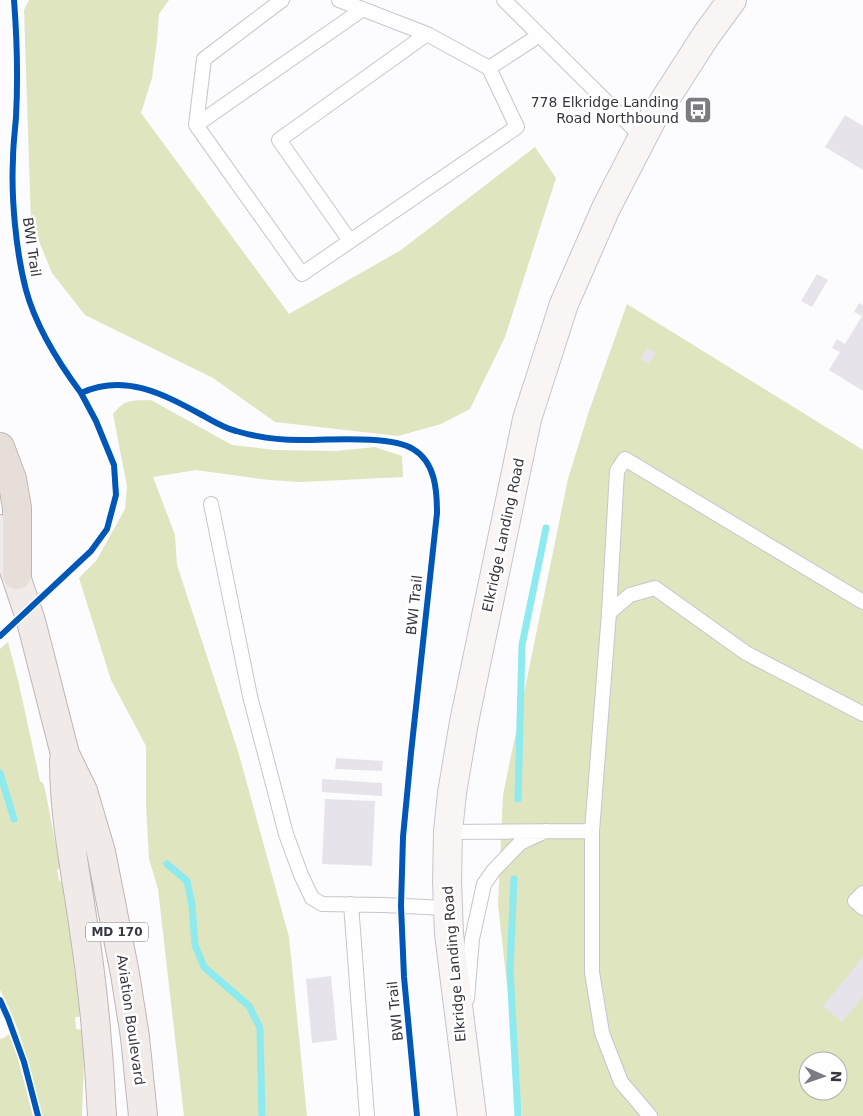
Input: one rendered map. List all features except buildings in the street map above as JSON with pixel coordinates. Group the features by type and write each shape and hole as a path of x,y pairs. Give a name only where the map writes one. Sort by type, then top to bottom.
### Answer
{"highway":[{"path":"0,447 12,479 17,508 17,575"}],"main road":[{"name":"Elkridge Landing Road","path":"472,1116 447,908 448,832 452,793 464,722 527,419 564,304 606,208 651,121 707,34 732,0"},
{"name":"Aviation Boulevard","path":"0,528 17,575 42,659 65,754 83,791 101,852 125,974 143,1116"},
{"name":"Aviation Boulevard","path":"65,754 64,793 69,840 94,1001 102,1116"}],"lane":[{"path":"282,0 204,59 196,125 302,274 517,127 489,68 427,34 339,0"},
{"path":"504,0 538,36 643,138"},
{"path":"196,125 363,10"},
{"path":"350,241 279,140 427,34"},
{"path":"489,68 538,36"},
{"path":"650,1116 621,1082 602,1033 592,972 592,831 609,613 617,471 625,459 863,602"},
{"path":"211,504 250,696 286,834 301,875 312,898 322,904 447,908"},
{"path":"609,613 630,595 655,588 746,653 863,714"},
{"path":"463,1052 472,939 484,884 494,870 520,843 546,831"},
{"path":"448,832 592,831"},
{"path":"863,893 855,901 863,908"},
{"path":"351,904 367,1116"}],"green space":[{"path":"29,0 169,0 159,14 152,78 141,113 289,314 401,250 535,147 556,178 505,337 470,409 441,424 398,436 275,422 213,378 85,315 52,273 31,222 24,10"},
{"path":"627,304 863,450 863,1116 522,1116 498,905 503,795 568,479 588,414"},
{"path":"151,400 232,445 274,450 336,451 375,447 402,456 403,477 302,482 269,480 196,470 153,477 175,535 177,565 238,751 289,937 307,1116 184,1116 158,889 149,859 146,805 146,746 111,680 79,578 96,561 125,509 127,486 113,414 122,405 130,401"},
{"path":"8,642 40,781 45,789 60,867 57,870 59,880 63,883 80,1012 79,1017 75,1017 76,1029 82,1032 84,1061 82,1116 42,1116 20,1036 0,990 0,649"},
{"path":"9,1034 17,1055 33,1116 0,1116 0,1039"}],"waterway":[{"path":"518,799 522,645 546,528"},
{"path":"0,773 14,819"},
{"path":"167,864 187,881 192,905 195,945 204,967 249,1006 260,1028 262,1116"},
{"path":"514,879 510,970 518,1116"}],"cycle path":[{"name":"BWI Trail","path":"14,0 17,88 13,191 19,259 30,304 42,331 56,357 81,393 97,387 113,385 143,389 173,400 232,430 268,438 292,440 375,440 403,445 420,454 426,461 433,477 437,513 403,837 401,906 404,977 417,1116"},
{"path":"0,636 91,551 107,529 116,495 114,465 96,421 81,393"},
{"path":"0,1000 24,1062 38,1116"}],"place":[{"name":"778 Elkridge Landing Road Northbound","path":"698,110"}]}
